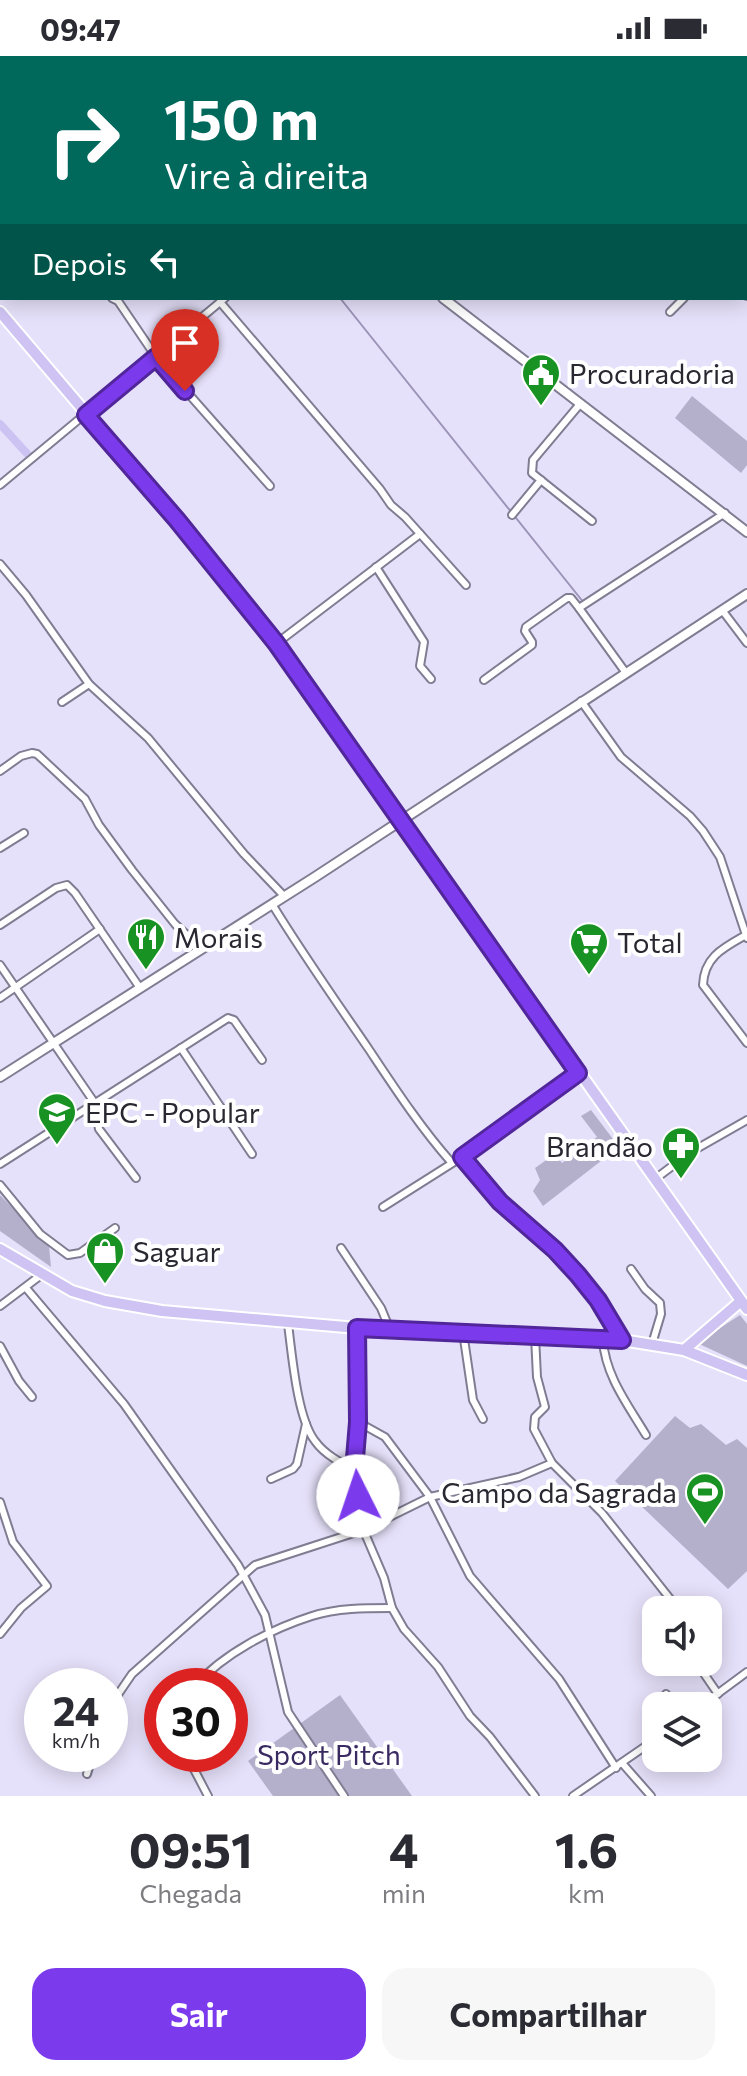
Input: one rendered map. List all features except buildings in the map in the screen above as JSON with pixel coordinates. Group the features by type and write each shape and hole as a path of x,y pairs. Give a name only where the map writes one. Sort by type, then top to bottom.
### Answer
{"main road":[{"path":"0,312 187,532 276,643 744,1305 684,1350"},
{"path":"0,1249 72,1291 105,1301 175,1313 288,1324 622,1340 684,1350 747,1375"}],"street":[{"path":"116,300 156,357 270,486"},
{"path":"0,485 223,300 391,505 466,585"},
{"path":"446,300 747,532"},
{"path":"670,312 682,300"},
{"path":"580,404 533,460 532,473 592,521"},
{"path":"512,515 541,480"},
{"path":"579,608 725,513"},
{"path":"276,643 420,534"},
{"path":"0,564 26,595 89,684 148,738 249,860 284,896"},
{"path":"376,567 426,645 420,666 431,679"},
{"path":"0,1077 54,1045 747,594"},
{"path":"484,680 532,645 526,627 569,598 626,673"},
{"path":"722,610 747,643"},
{"path":"62,702 89,684"},
{"path":"581,701 621,757 690,816 720,857 746,937 712,957 706,965 703,985 747,1043"},
{"path":"0,771 21,756 37,754 85,799 99,825 132,870 175,924 202,949"},
{"path":"0,848 24,833"},
{"path":"0,925 56,888 67,885 140,988"},
{"path":"272,904 392,1084 434,1144 451,1162"},
{"path":"0,998 100,929"},
{"path":"0,965 94,1102 99,1129 136,1178"},
{"path":"0,1164 220,1022 231,1018 262,1060"},
{"path":"181,1048 252,1154"},
{"path":"383,1207 462,1157 578,1073"},
{"path":"655,1179 691,1152 747,1120"},
{"path":"462,1157 500,1202 555,1250 578,1275 598,1300 622,1340"},
{"path":"0,1185 28,1222 68,1255 80,1253 115,1228"},
{"path":"341,1248 381,1308 390,1330"},
{"path":"631,1269 660,1303 661,1314 652,1344"},
{"path":"0,1306 41,1275"},
{"path":"26,1288 163,1455 243,1575 265,1615 288,1712 344,1796"},
{"path":"288,1324 299,1396 315,1442 328,1455 356,1470"},
{"path":"357,1328 356,1470 360,1522 384,1578 392,1608 404,1629 438,1667 470,1716 535,1796"},
{"path":"463,1332 473,1400 483,1419"},
{"path":"535,1336 537,1377 545,1407 535,1417 534,1429 552,1463 602,1513 668,1596"},
{"path":"603,1340 608,1370 646,1435"},
{"path":"0,1346 19,1381 32,1397"},
{"path":"271,1479 297,1464 306,1420"},
{"path":"358,1422 385,1437 430,1497 470,1576 559,1679 619,1765 651,1796"},
{"path":"128,1680 255,1565 363,1530 430,1497 519,1477 552,1463"},
{"path":"0,1502 13,1542 47,1586 21,1608 0,1634"},
{"path":"215,1668 270,1634 312,1616 359,1608 392,1608"},
{"path":"721,1692 747,1672"},
{"path":"573,1796 642,1749"},
{"path":"195,1772 208,1796"}],"green space":[{"path":"692,396 747,441 747,465 741,473 675,418"},
{"path":"591,1110 619,1147 543,1206 533,1191 540,1180 535,1168 555,1154 562,1163 597,1137 581,1116"},
{"path":"0,1195 49,1246 51,1267 0,1231"},
{"path":"740,1315 747,1324 747,1366 697,1343"},
{"name":"Campo da Sagrada","path":"675,1416 690,1428 701,1424 726,1445 737,1439 747,1448 747,1571 728,1589 615,1481"},
{"name":"Sport Pitch","path":"340,1695 412,1796 273,1796 248,1761"}],"waterway":[{"path":"342,300 584,603"},
{"path":"0,424 32,459"}],"place":[{"name":"Procuradoria","path":"541,407"},
{"name":"Morais","path":"146,971"},
{"name":"Total","path":"589,976"},
{"name":"EPC - Popular","path":"57,1146"},
{"name":"Brandão","path":"681,1180"},
{"name":"Saguar","path":"105,1285"},
{"name":"Campo da Sagrada","path":"705,1526"}],"route":[{"path":"185,391 156,357 86,415 177,520 276,643 578,1073 462,1157 500,1202 555,1250 578,1275 598,1300 622,1340 357,1328 358,1422 355,1458 358,1496"}]}
